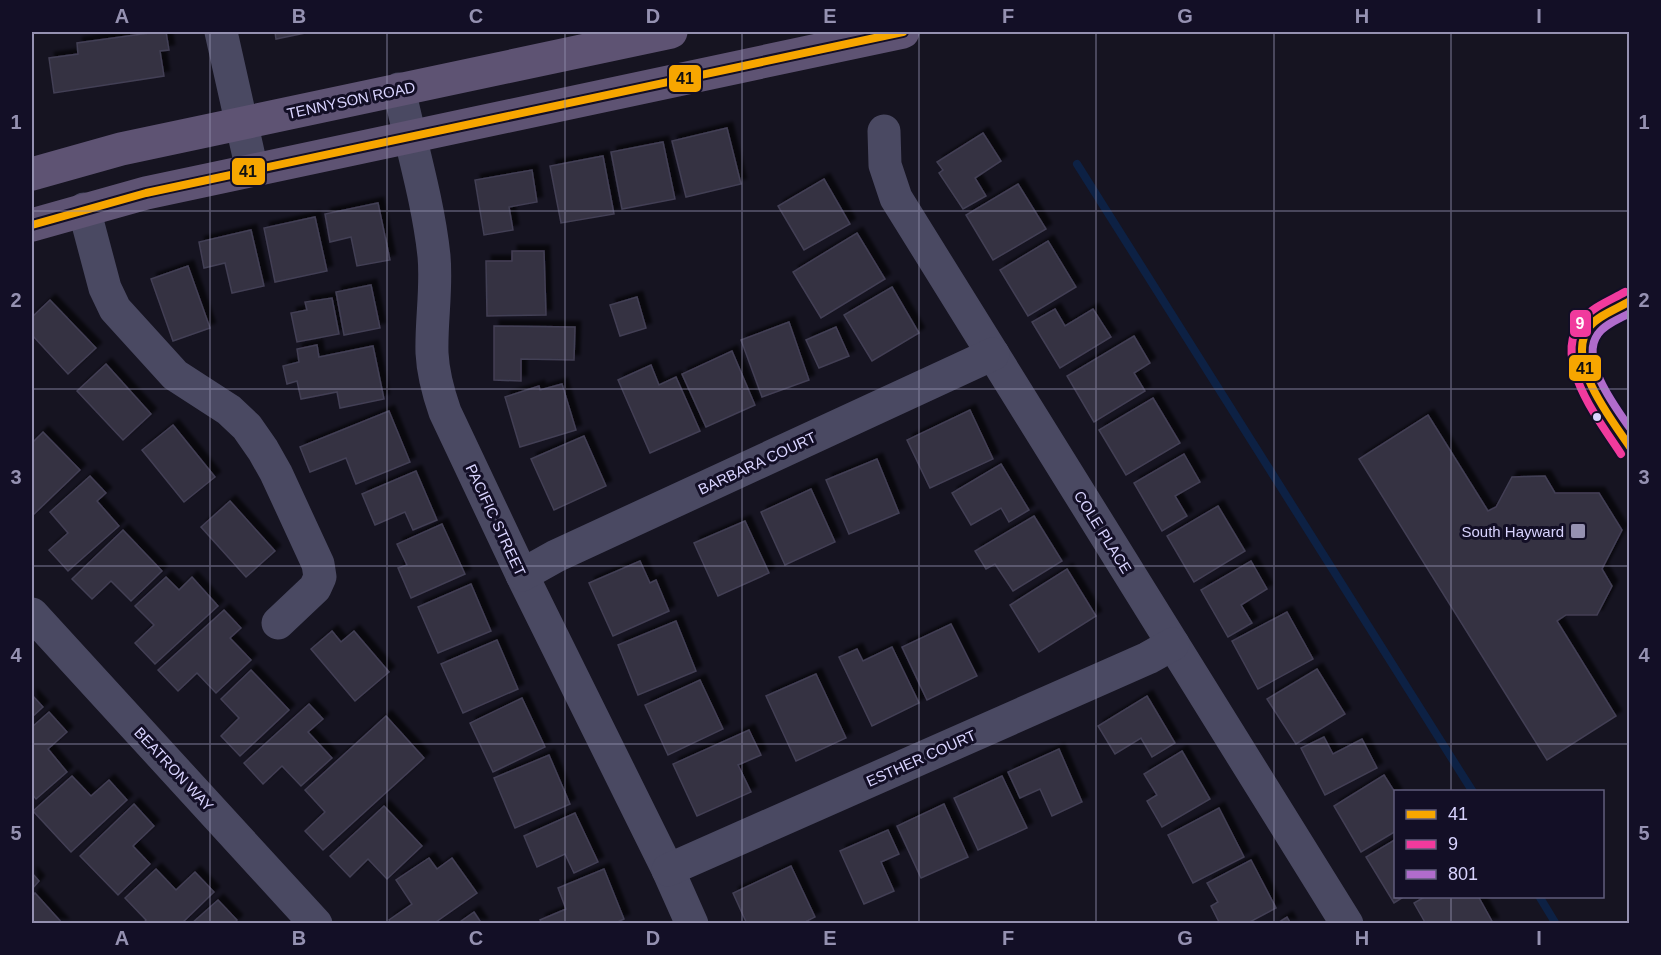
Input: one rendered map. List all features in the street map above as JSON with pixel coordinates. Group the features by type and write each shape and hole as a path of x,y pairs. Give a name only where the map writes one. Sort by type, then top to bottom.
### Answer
{"main road":[{"name":"TENNYSON ROAD","path":"32,174 122,149 671,32"},
{"path":"32,225 84,208 146,193 903,32"}],"street":[{"path":"221,32 252,170"},
{"name":"PACIFIC STREET","path":"399,89 434,257 432,352 436,384 445,412 522,575 668,870 692,924"},
{"name":"COLE PLACE","path":"884,131 885,165 896,198 1347,924"},
{"path":"84,208 105,288 115,309 175,375 229,410 246,427 263,450 318,564 320,577 315,588 278,623"},
{"name":"BARBARA COURT","path":"522,575 567,551 993,354"},
{"name":"BEATRON WAY","path":"32,614 316,924"},
{"name":"ESTHER COURT","path":"668,870 1148,658 1173,644"}],"building":[{"path":"166,32 169,50 160,51 164,76 54,93 49,58 78,54 77,43"},
{"path":"275,32 310,32 276,39"},
{"path":"727,128 741,184 686,197 672,141"},
{"path":"983,133 1001,161 975,178 986,196 963,209 939,173 943,170 937,162"},
{"path":"663,142 675,199 622,209 611,152"},
{"path":"603,156 614,214 561,223 550,166"},
{"path":"532,170 537,202 509,207 513,230 484,235 475,180"},
{"path":"824,179 850,224 804,250 778,206"},
{"path":"1018,184 1046,229 993,260 966,215"},
{"path":"378,203 390,260 357,266 351,237 330,242 325,214"},
{"path":"315,217 327,271 275,282 264,228"},
{"path":"251,230 264,286 232,293 225,263 204,268 199,242"},
{"path":"857,233 885,279 821,318 793,272"},
{"path":"1048,241 1076,287 1028,316 1000,270"},
{"path":"512,251 544,251 546,315 487,316 486,261 512,261"},
{"path":"188,266 210,328 173,341 151,279"},
{"path":"371,285 380,328 344,335 336,292"},
{"path":"892,287 919,333 872,361 844,315"},
{"path":"637,297 646,328 620,336 610,305"},
{"path":"332,298 339,334 297,342 291,313 307,310 305,302"},
{"path":"50,300 96,348 68,374 32,335 32,317"},
{"path":"1055,309 1065,326 1093,309 1111,337 1060,368 1032,322"},
{"path":"789,322 809,380 762,397 741,340"},
{"path":"494,326 575,327 574,360 521,359 521,381 494,380"},
{"path":"836,327 849,356 819,368 806,340"},
{"path":"1134,336 1150,363 1134,373 1145,391 1094,422 1067,376"},
{"path":"317,345 319,357 373,346 384,399 340,408 337,392 301,399 297,381 287,384 283,366 299,362 297,349"},
{"path":"732,351 755,405 706,427 682,374"},
{"path":"106,364 151,414 123,440 77,391"},
{"path":"651,365 659,385 676,377 700,431 650,453 618,380"},
{"path":"562,384 576,430 520,447 505,397 539,386 540,390"},
{"path":"1153,398 1180,443 1126,475 1099,430"},
{"path":"970,410 993,459 930,488 907,440"},
{"path":"389,411 410,462 356,484 346,458 310,472 300,447"},
{"path":"1428,415 1488,511 1496,507 1512,477 1545,476 1555,493 1599,493 1622,530 1602,569 1612,586 1597,615 1566,615 1557,621 1616,716 1547,760 1359,459"},
{"path":"173,425 215,477 184,502 142,450"},
{"path":"43,432 80,470 32,516 32,443"},
{"path":"584,436 606,486 554,510 531,459"},
{"path":"1184,454 1200,482 1175,496 1187,516 1162,531 1134,483"},
{"path":"877,459 899,513 849,534 826,480"},
{"path":"1001,464 1029,510 1009,522 1001,508 971,525 952,493"},
{"path":"416,471 437,520 413,530 405,512 375,525 362,494"},
{"path":"90,476 106,493 97,501 119,526 68,571 49,550 68,533 50,512"},
{"path":"811,489 835,542 785,565 761,512"},
{"path":"230,501 275,551 246,577 201,527"},
{"path":"1218,506 1245,551 1194,582 1167,536"},
{"path":"1034,516 1062,561 1013,591 995,564 986,569 975,551"},
{"path":"745,521 769,573 718,596 694,543"},
{"path":"442,524 465,574 411,598 398,568 407,565 397,544"},
{"path":"123,530 162,571 131,601 111,581 92,599 72,579"},
{"path":"640,561 650,583 656,580 669,611 613,636 589,583"},
{"path":"1251,561 1267,589 1241,605 1252,623 1228,637 1201,590"},
{"path":"1067,569 1096,616 1039,652 1010,605"},
{"path":"166,577 179,590 192,577 218,606 155,664 135,643 154,625 135,606"},
{"path":"471,584 491,631 438,653 418,607"},
{"path":"224,610 241,628 230,638 251,660 216,693 197,673 178,691 158,670"},
{"path":"1287,612 1313,659 1258,689 1232,641"},
{"path":"676,621 696,671 638,695 618,645"},
{"path":"951,624 977,676 927,700 902,647"},
{"path":"332,631 341,642 354,631 389,672 355,701 311,649"},
{"path":"497,640 518,689 463,713 441,664"},
{"path":"892,647 919,703 872,726 839,657 857,649 863,661"},
{"path":"1317,669 1345,714 1296,744 1267,699"},
{"path":"251,670 289,710 240,756 221,736 239,718 221,699"},
{"path":"816,674 846,738 796,761 766,696"},
{"path":"700,680 723,729 668,755 645,705"},
{"path":"32,695 43,707 32,717"},
{"path":"1147,696 1175,743 1152,757 1141,738 1115,754 1098,726"},
{"path":"522,698 545,747 493,772 470,723"},
{"path":"309,704 323,719 308,732 332,758 301,786 282,766 263,784 244,763"},
{"path":"49,712 67,732 48,749 67,772 36,799 32,794 32,727"},
{"path":"386,716 424,758 323,850 305,831 325,812 305,790"},
{"path":"749,730 761,755 738,765 751,792 697,816 673,764"},
{"path":"1324,737 1333,754 1362,739 1377,768 1325,795 1301,748"},
{"path":"1059,749 1082,802 1052,816 1040,789 1020,798 1008,772"},
{"path":"1182,751 1210,799 1162,827 1147,801 1157,795 1144,774"},
{"path":"549,755 570,804 515,828 494,778"},
{"path":"1384,775 1394,791 1394,832 1361,852 1334,806"},
{"path":"72,776 91,796 109,780 127,800 71,852 33,811"},
{"path":"1002,776 1027,828 978,850 954,798"},
{"path":"134,804 154,826 133,846 150,864 118,895 80,856"},
{"path":"944,804 968,857 921,878 897,826"},
{"path":"384,806 422,846 387,879 368,859 350,877 330,856"},
{"path":"1219,808 1244,857 1193,883 1168,835"},
{"path":"575,813 598,862 574,873 565,854 537,867 524,836"},
{"path":"888,830 899,854 881,862 894,891 864,904 840,851"},
{"path":"1394,840 1394,898 1402,898 1394,903 1366,857"},
{"path":"429,858 437,869 452,858 477,893 433,924 391,924 389,920 412,904 396,880"},
{"path":"1251,860 1276,908 1246,924 1220,924 1211,906 1218,902 1207,883"},
{"path":"791,866 815,917 801,924 747,924 733,893"},
{"path":"156,869 176,890 195,872 214,892 181,924 143,924 146,920 125,898"},
{"path":"604,869 624,919 613,924 542,924 540,920 566,909 558,888"},
{"path":"32,873 39,881 32,889"},
{"path":"35,893 63,924 32,924 32,897"},
{"path":"1423,898 1479,898 1493,923 1426,924 1414,903"},
{"path":"218,900 237,920 234,924 191,924"},
{"path":"474,912 482,924 457,924"},
{"path":"1287,917 1291,924 1276,924"}],"waterway":[{"path":"1077,164 1472,790"},
{"path":"1540,898 1556,924"}],"transit line":[{"name":"41","path":"32,225 146,193 903,32"},
{"name":"9","path":"1621,454 1581,389 1574,371 1572,353 1574,336 1586,315 1625,292"},
{"name":"41","path":"1630,301 1603,315 1590,326 1583,340 1582,355 1593,388 1630,447"},
{"name":"801","path":"1630,313 1604,327 1593,344 1593,356 1601,382 1630,428"}],"place":[{"name":"South Hayward","path":"1578,531"}]}
